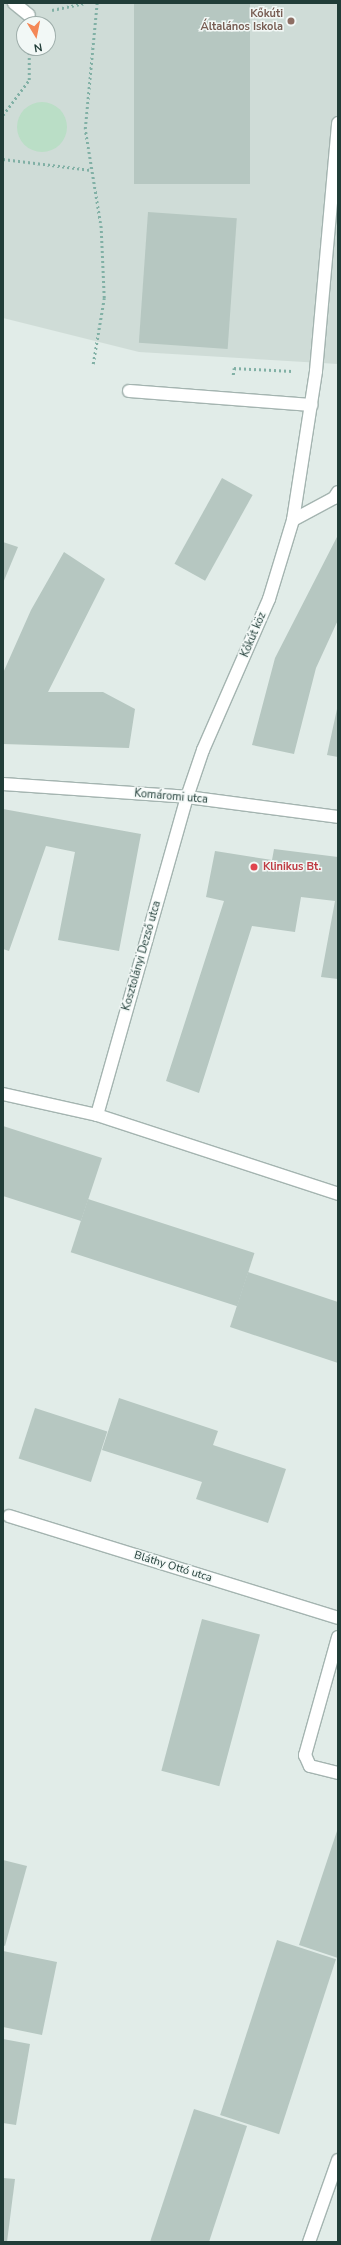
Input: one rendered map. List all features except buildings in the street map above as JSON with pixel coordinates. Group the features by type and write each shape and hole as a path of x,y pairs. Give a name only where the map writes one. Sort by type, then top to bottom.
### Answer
{"street":[{"path":"14,3 29,15"},
{"name":"Kőkút köz","path":"187,797 203,750 269,600 293,520 316,372 338,123"},
{"path":"129,391 311,405"},
{"path":"293,520 334,498 338,492"},
{"name":"Komáromi utca","path":"3,784 187,797 338,817"},
{"name":"Kosztolányi Dezső utca","path":"97,1115 187,797"},
{"path":"3,1094 97,1115 338,1194"},
{"name":"Bláthy Ottó utca","path":"9,1516 338,1618"},
{"path":"338,1637 305,1755 310,1766 338,1773"},
{"path":"309,2242 338,2160"}],"path":[{"path":"94,364 104,298 101,228 85,129 97,3"},
{"path":"3,115 30,80 29,56"},
{"path":"3,159 91,170"},
{"path":"234,368 297,371"}],"shaded area":[{"path":"3,3 338,3 338,364 139,352 3,318"}],"green space":[{"path":"37,102 47,102 60,109 67,122 67,132 60,145 47,152 37,152 28,148 21,141 17,132 17,122 21,113 28,106"}],"place":[{"name":"Kőkúti Általános Iskola","path":"291,21"},
{"name":"Klinikus Bt.","path":"254,867"}]}
